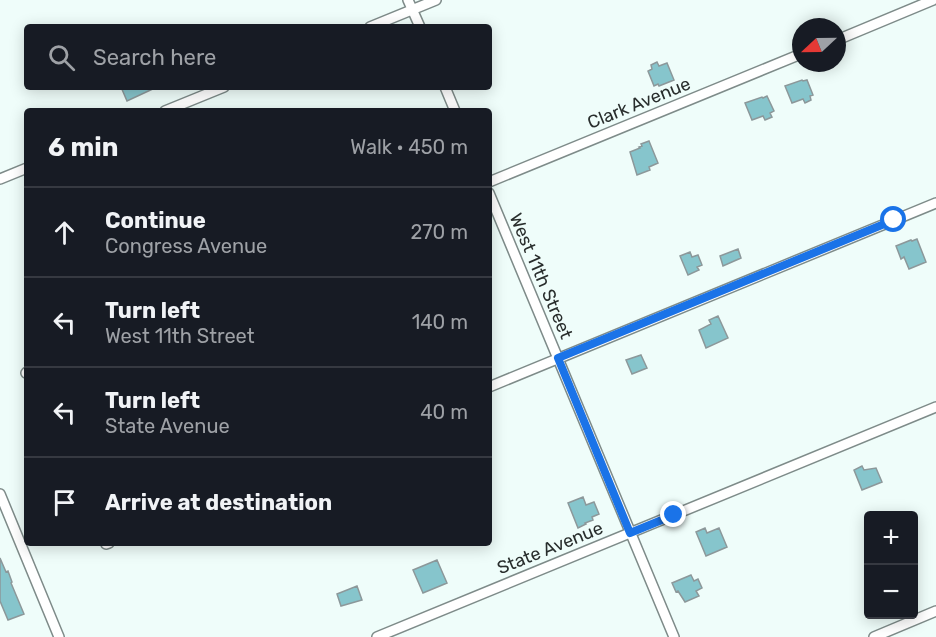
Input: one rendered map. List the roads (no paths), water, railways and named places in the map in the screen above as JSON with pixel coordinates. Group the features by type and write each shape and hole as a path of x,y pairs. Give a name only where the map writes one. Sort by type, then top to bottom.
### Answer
{"street":[{"path":"408,0 419,24"},
{"path":"377,24 436,0"},
{"path":"846,35 933,0"},
{"name":"Clark Avenue","path":"492,181 792,58"},
{"path":"172,108 217,90"},
{"path":"446,90 454,108"},
{"path":"0,179 24,169"},
{"name":"West 11th Street","path":"492,200 674,637"},
{"path":"492,386 936,203"},
{"name":"State Avenue","path":"377,637 936,407"},
{"path":"0,494 59,637"},
{"path":"874,637 936,611"}]}
